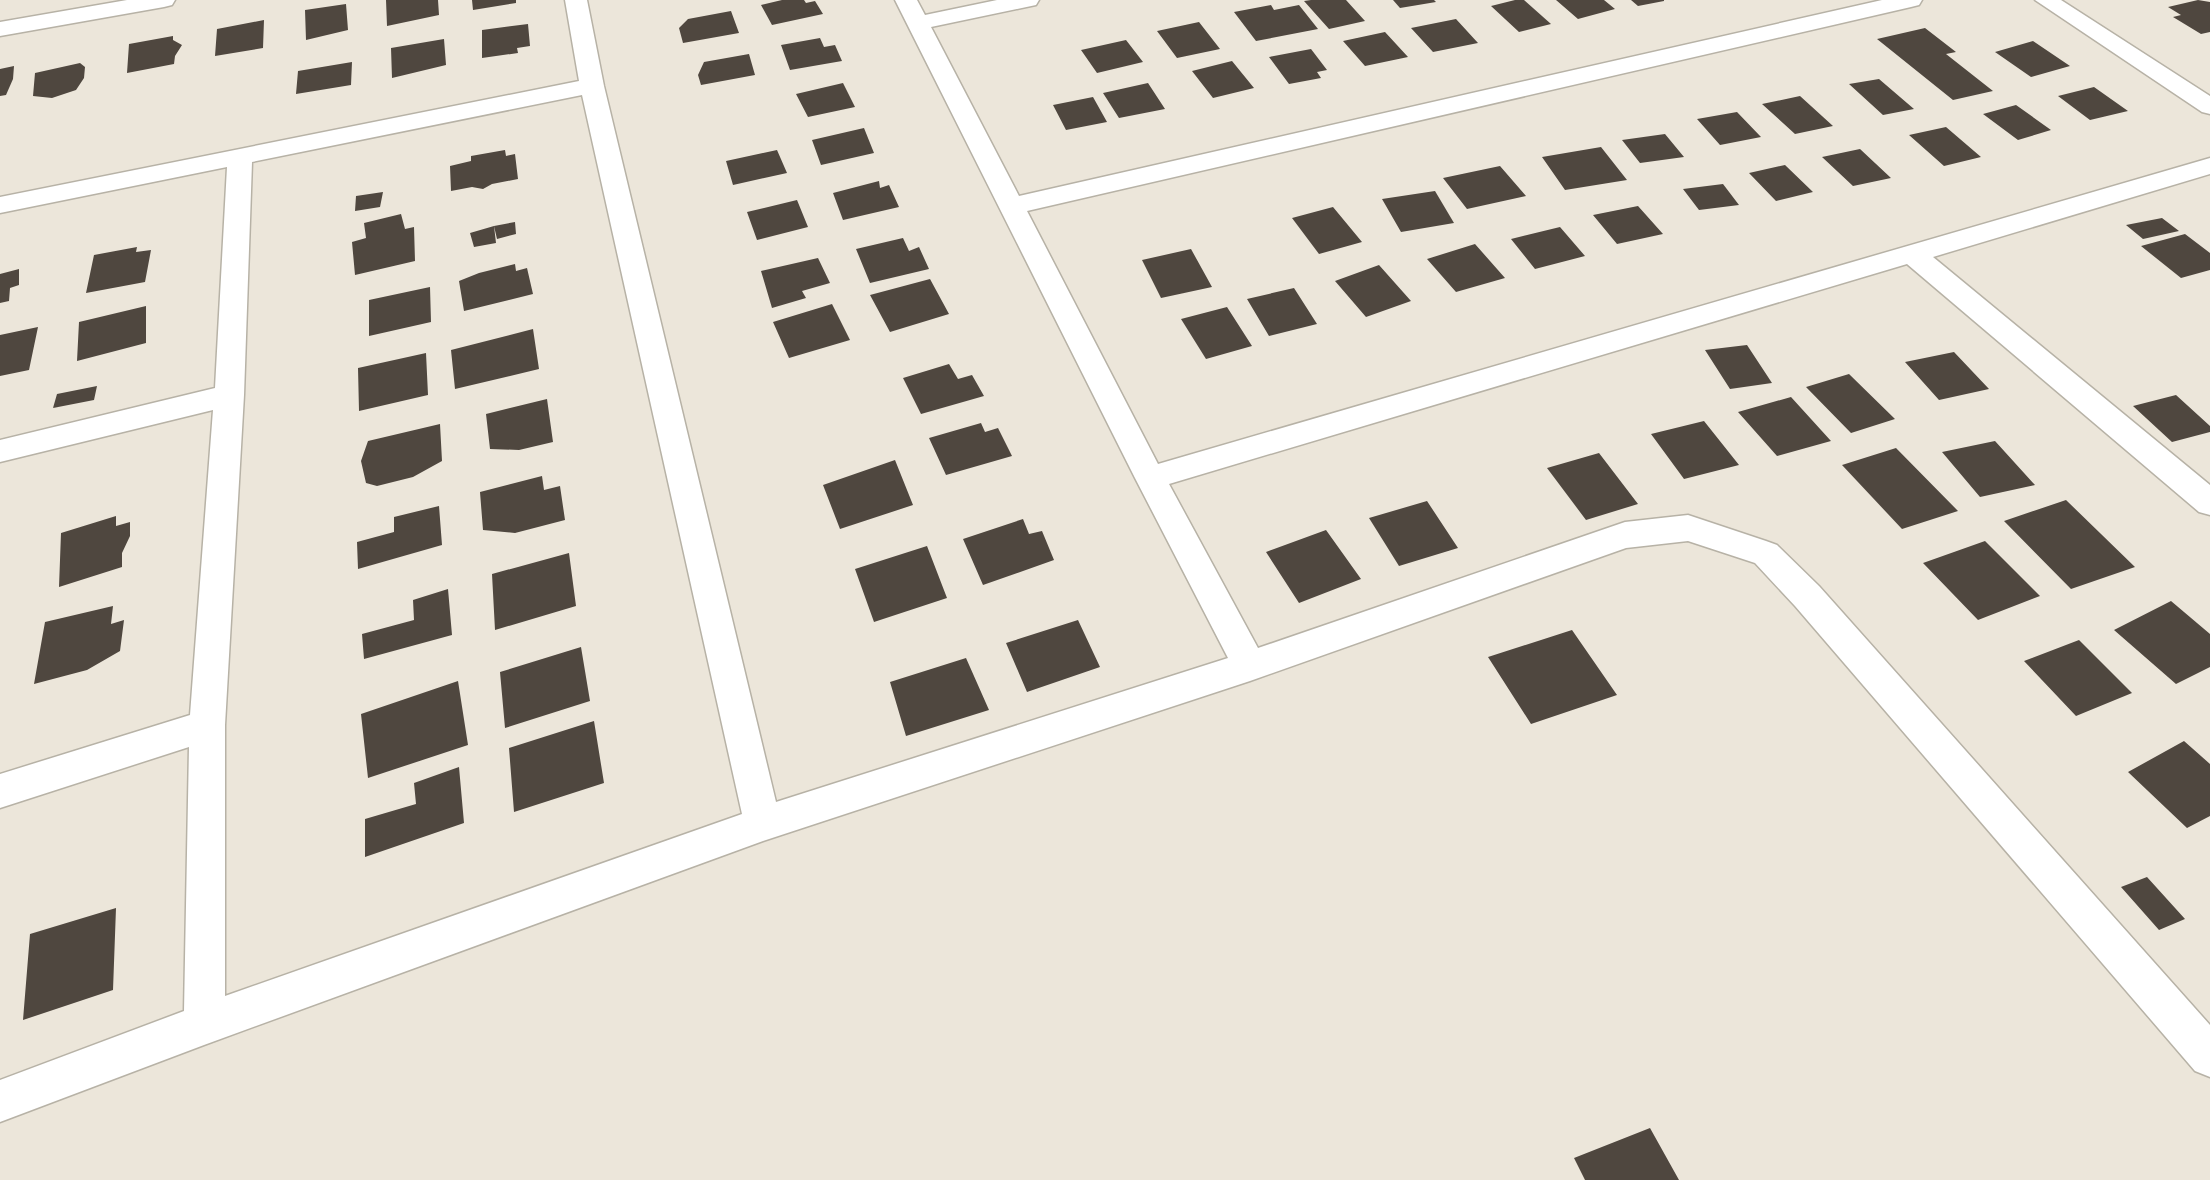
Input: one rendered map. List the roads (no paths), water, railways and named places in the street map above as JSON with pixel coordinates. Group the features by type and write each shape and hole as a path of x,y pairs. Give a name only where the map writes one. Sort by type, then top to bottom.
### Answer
{"street":[{"path":"0,29 164,0"},
{"path":"576,0 592,86 762,824"},
{"path":"1028,0 913,11 1150,478 1250,666"},
{"path":"1012,206 1911,0"},
{"path":"2046,0 2210,107"},
{"path":"0,205 592,86"},
{"path":"204,1024 207,725 229,395 240,157"},
{"path":"1150,478 2210,166"},
{"path":"1911,253 2210,503"},
{"path":"0,451 229,395"},
{"path":"0,1101 204,1024 762,824 1250,666 1625,535 1688,528 1766,554 1808,596 2210,1056"},
{"path":"0,791 207,725"}]}
